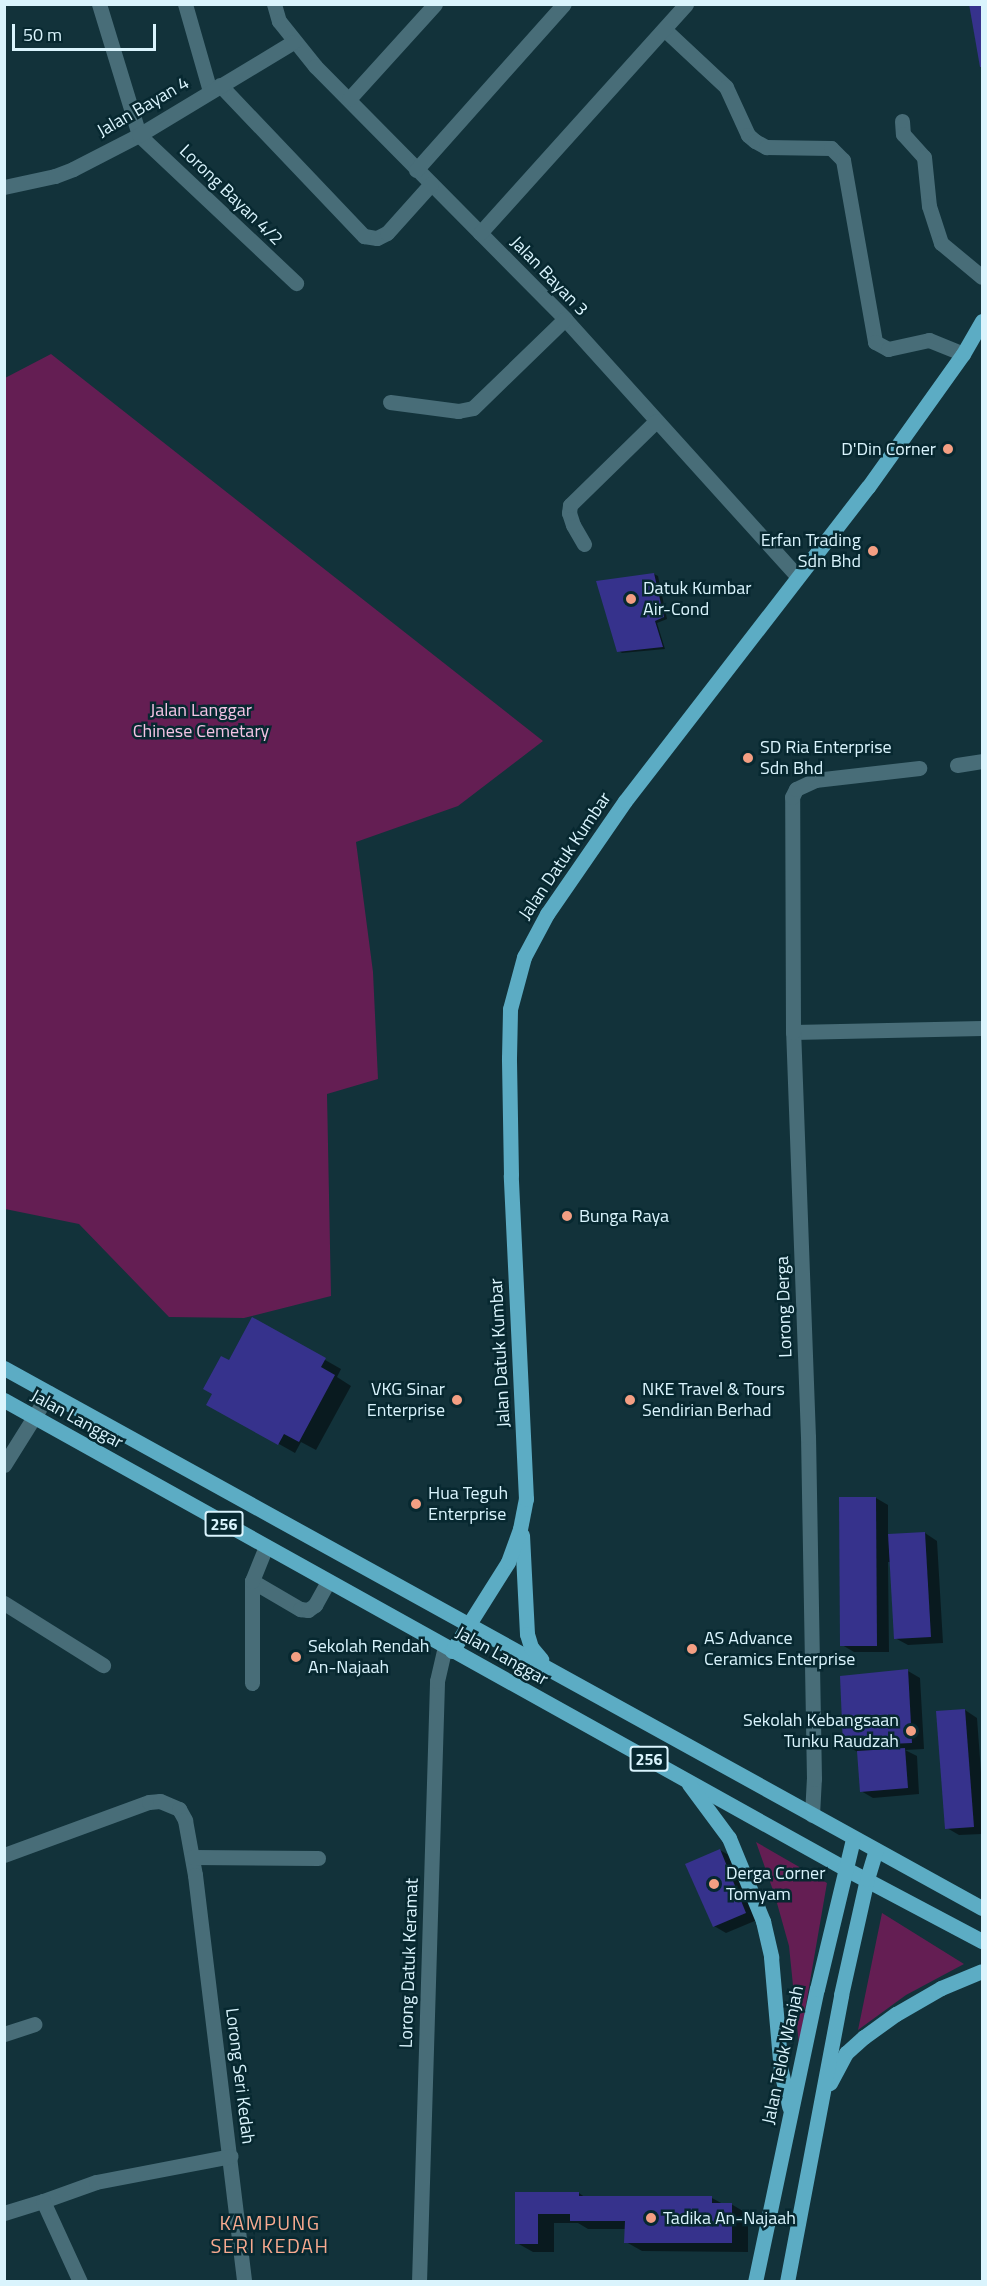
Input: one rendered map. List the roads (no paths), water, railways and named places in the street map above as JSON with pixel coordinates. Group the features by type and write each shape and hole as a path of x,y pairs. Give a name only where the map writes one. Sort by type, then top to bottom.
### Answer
{"main road":[{"name":"Jalan Datuk Kumbar","path":"448,1649 470,1624 508,1562 520,1529 526,1499 511,1175 509,1058 510,1009 524,957 547,914 618,810 868,487 981,332"},
{"name":"Jalan Langgar","path":"4,1368 545,1664 853,1839 982,1908"},
{"name":"Jalan Langgar","path":"4,1400 448,1649 844,1868 982,1941"},
{"path":"526,1499 522,1538 524,1618 531,1647 545,1664"},
{"path":"686,1779 729,1839 763,1921 771,1957 781,2071 791,2113"},
{"name":"Jalan Telok Wanjah","path":"755,2282 844,1868 853,1839"},
{"path":"787,2282 841,1995 867,1879 876,1851"},
{"path":"818,2116 837,2067 846,2053 896,2014 941,1988 982,1971"}],"street":[{"path":"99,4 139,135"},
{"path":"185,4 215,88 364,236 377,238 387,233 431,184"},
{"name":"Jalan Bayan 3","path":"274,4 279,21 293,42 416,170 565,319 797,576"},
{"path":"349,99 435,4"},
{"path":"416,170 564,4"},
{"path":"480,234 686,4"},
{"path":"664,29 726,87 748,135 755,141 766,147 831,148 843,160 875,342 888,349 928,340 963,354"},
{"name":"Jalan Bayan 4","path":"4,187 55,176 139,135 293,42"},
{"path":"902,121 903,134 924,157 929,206 941,243 982,276"},
{"name":"Lorong Bayan 4/2","path":"139,135 296,283"},
{"path":"390,402 458,411 474,408 565,319"},
{"path":"584,544 573,525 570,505 656,421"},
{"path":"957,765 982,761"},
{"name":"Lorong Derga","path":"812,1815 814,1779 809,1448 793,1032 792,797 796,789 815,780 919,768"},
{"path":"793,1032 982,1028"},
{"path":"4,1465 49,1393"},
{"path":"252,1683 252,1581 266,1547"},
{"path":"252,1581 300,1609 308,1610 315,1605 328,1582"},
{"path":"4,1603 103,1665"},
{"name":"Lorong Datuk Keramat","path":"419,2282 437,1680 448,1649"},
{"name":"Lorong Seri Kedah","path":"4,1855 148,1802 160,1801 179,1809 185,1820 195,1875 231,2157 244,2282"},
{"path":"192,1857 318,1858"},
{"path":"4,2034 34,2024"},
{"path":"4,2213 96,2182 231,2157"},
{"path":"43,2201 80,2282"}],"place":[{"name":"D'Din Corner","path":"948,449"},
{"name":"Erfan Trading Sdn Bhd","path":"873,551"},
{"name":"Datuk Kumbar Air-Cond","path":"631,599"},
{"name":"SD Ria Enterprise Sdn Bhd","path":"748,758"},
{"name":"Bunga Raya","path":"567,1216"},
{"name":"VKG Sinar Enterprise","path":"457,1400"},
{"name":"NKE Travel & Tours Sendirian Berhad","path":"630,1400"},
{"name":"Hua Teguh Enterprise","path":"416,1504"},
{"name":"AS Advance Ceramics Enterprise","path":"692,1649"},
{"name":"Sekolah Rendah An-Najaah","path":"296,1657"},
{"name":"Sekolah Kebangsaan Tunku Raudzah","path":"911,1731"},
{"name":"Derga Corner Tomyam","path":"714,1884"},
{"name":"Tadika An-Najaah","path":"651,2218"}],"district":[{"name":"KAMPUNG SERI KEDAH","path":"270,2234"}],"park label":[{"name":"Jalan Langgar Chinese Cemetary","path":"201,721"}]}
